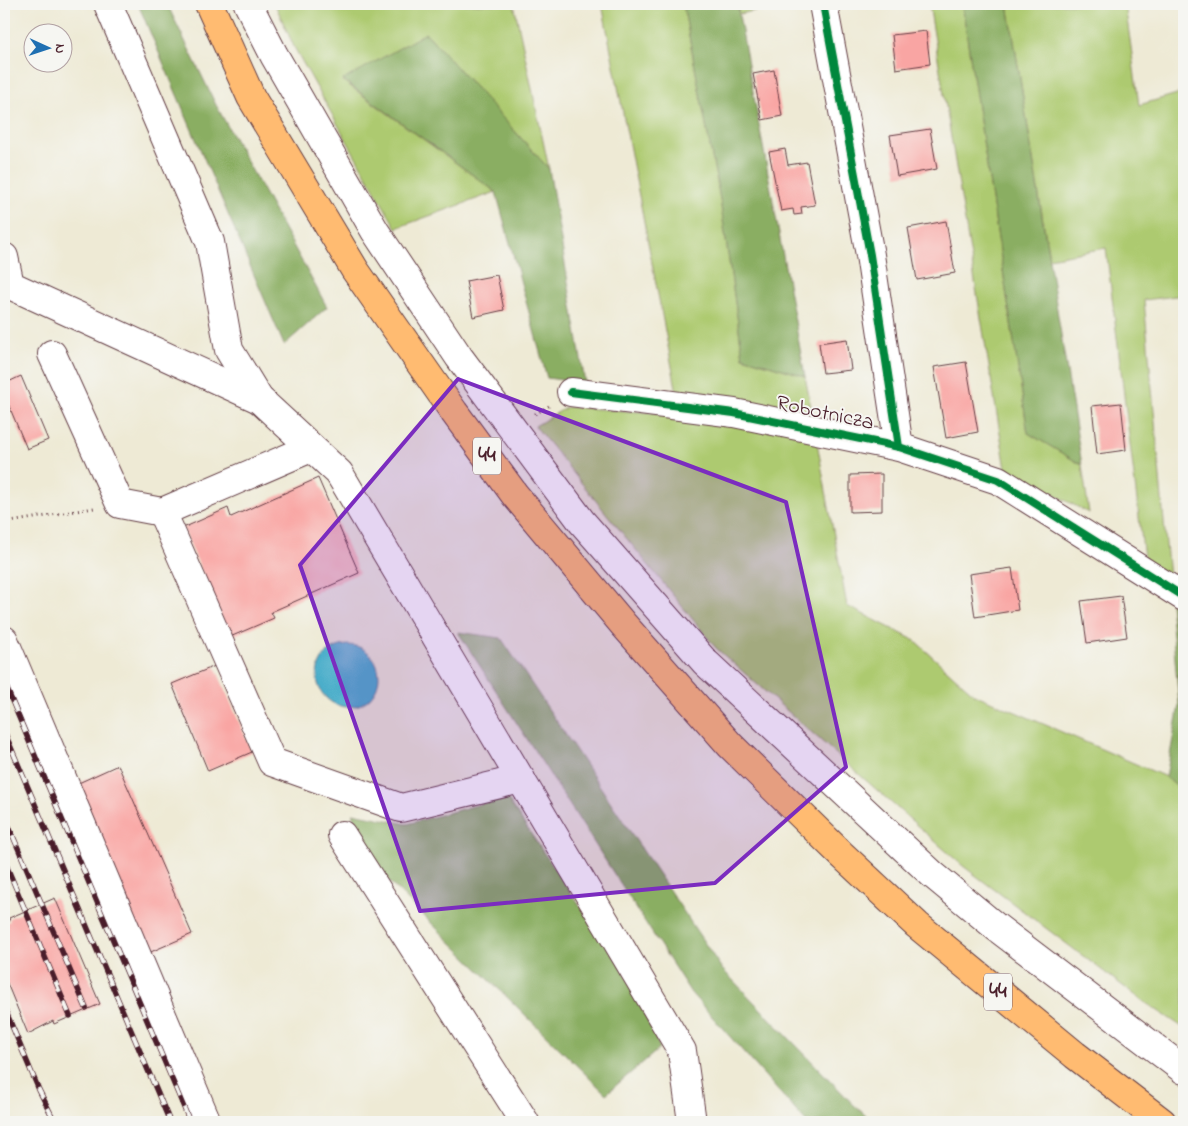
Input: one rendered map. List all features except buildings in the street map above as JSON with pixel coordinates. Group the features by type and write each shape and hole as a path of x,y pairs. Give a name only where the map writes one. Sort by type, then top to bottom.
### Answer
{"main road":[{"name":"44","path":"209,4 251,97 355,270 454,412 516,495 623,624 730,745 841,854 917,925 1075,1055 1162,1122"}],"street":[{"path":"108,4 210,242 230,350 259,399 339,474 682,1051 692,1122"},
{"path":"248,4 274,55 375,231 459,357 582,522 704,662 932,874 996,927 1184,1070"},
{"path":"822,4 870,255 899,447"},
{"path":"4,257 7,285 259,399"},
{"path":"52,354 120,504 162,512 311,448"},
{"name":"Robotnicza","path":"571,392 734,413 899,447 998,480 1184,597"},
{"path":"162,512 272,762 401,808 521,779"},
{"path":"4,640 207,1122"},
{"path":"342,835 525,1122"}],"path":[{"path":"512,427 571,392"},
{"path":"4,523 120,504"}],"highlighted area":[{"path":"458,379 786,502 846,767 715,883 420,911 300,565"}],"green space":[{"path":"138,4 167,4 216,105 327,307 284,345"},
{"path":"275,4 514,4 549,169 426,33 343,81 496,192 396,228 294,47"},
{"path":"602,4 683,4 720,199 743,357 805,376 814,423 678,398"},
{"path":"683,4 737,4 805,376 743,357 720,199"},
{"path":"737,4 788,4 739,14"},
{"path":"929,4 962,4 1028,433 1082,465 1089,513 1006,469"},
{"path":"962,4 1008,4 1082,465 1028,433"},
{"path":"1008,4 1125,4 1139,105 1184,92 1184,295 1144,300 1169,577 1144,558 1106,248 1049,258"},
{"path":"426,33 549,169 585,383 547,378 496,192 343,80"},
{"path":"567,407 732,418 816,437 847,606 914,640 974,694 1166,777 1184,793 1184,1028 1143,1001 963,866 716,648 535,426"},
{"path":"1170,602 1184,612 1184,793 1166,777 1179,705"},
{"path":"458,632 501,638 722,969 854,1105 873,1122 806,1122 691,993"},
{"path":"506,797 626,974 660,1048 606,1094 375,868 353,813 407,824"}],"water":[{"path":"342,645 354,645 370,654 377,664 379,676 377,688 370,698 354,707 342,707 331,702 322,693 317,682 317,670 322,659 331,650"}],"railway":[{"path":"4,682 190,1122"},
{"path":"4,731 170,1122"},
{"path":"4,815 86,1008"},
{"path":"4,860 70,1016"},
{"path":"4,1007 39,1090 55,1122"}],"cycle path":[{"path":"823,4 870,255 899,447"},
{"path":"571,392 734,413 899,447 998,480 1184,597"}]}
